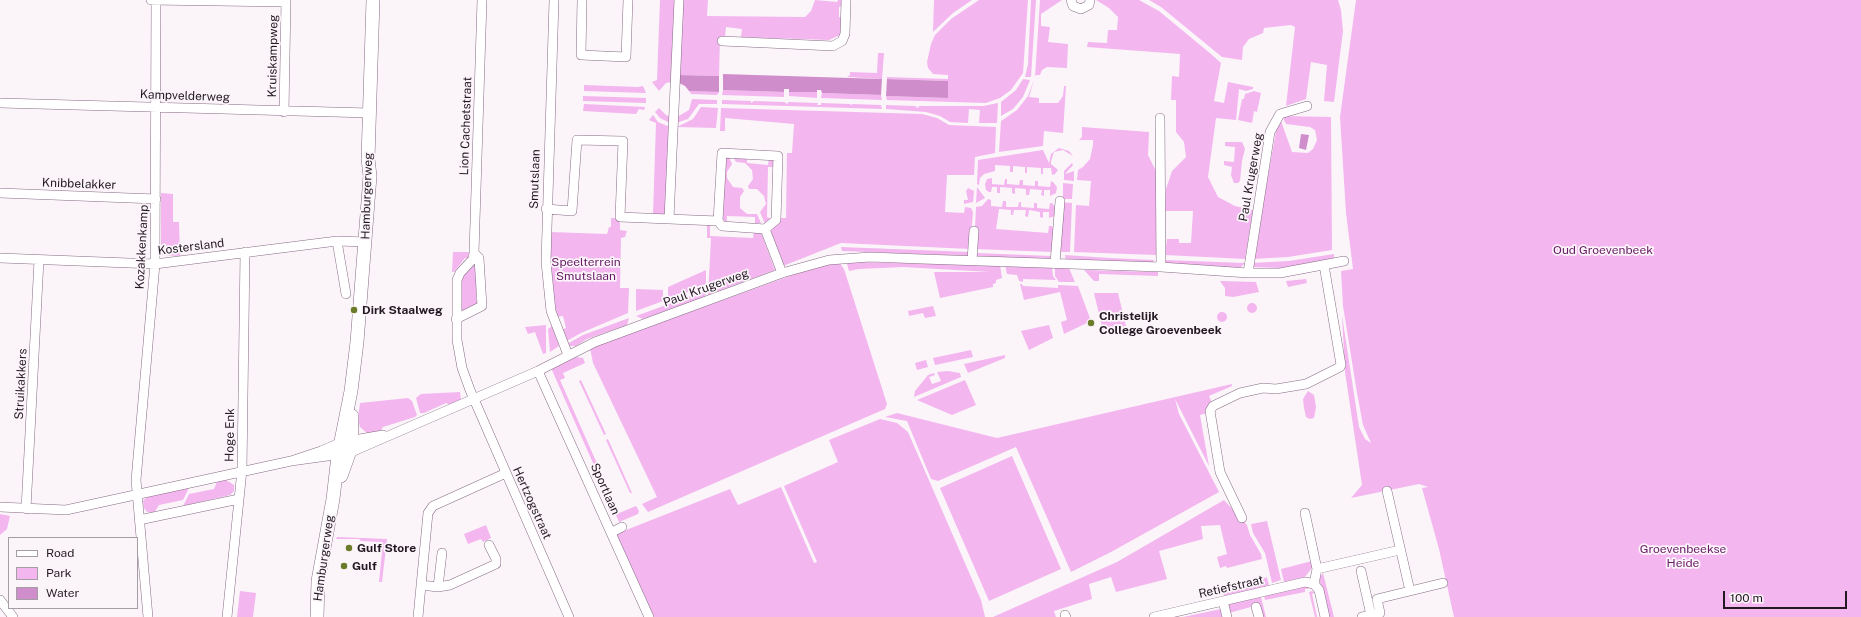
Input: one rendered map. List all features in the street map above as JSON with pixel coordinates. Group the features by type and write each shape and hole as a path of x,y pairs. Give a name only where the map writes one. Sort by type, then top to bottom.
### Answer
{"street":[{"path":"150,0 286,1"},
{"name":"Kozakkenkamp","path":"148,617 136,480 155,264 156,0"},
{"name":"Hamburgerweg","path":"317,617 318,581 333,499 347,441 366,242 370,176 368,159 373,0"},
{"name":"Lion Cachetstraat","path":"456,319 482,306 479,258 474,253 482,0"},
{"name":"Smutslaan","path":"554,0 546,209 547,288 551,311 568,355"},
{"path":"582,0 581,55 626,57 628,0"},
{"path":"669,218 679,0"},
{"path":"722,41 833,46 842,40 845,34 846,0"},
{"path":"1071,0 1073,6 1081,9 1089,5 1090,0"},
{"name":"Kruiskampweg","path":"284,112 286,1"},
{"name":"Kampvelderweg","path":"0,103 284,112 370,113"},
{"name":"Paul Krugerweg","path":"1248,273 1270,132 1280,114 1307,106"},
{"path":"1160,118 1161,267"},
{"path":"546,209 572,211 577,140 623,141 620,217 718,221"},
{"path":"722,153 778,156 776,220 765,229 722,226 718,221 722,153"},
{"name":"Knibbelakker","path":"0,193 156,200"},
{"path":"1055,263 1060,201"},
{"path":"765,229 782,273"},
{"path":"972,260 974,231"},
{"path":"337,241 346,294"},
{"name":"Kostersland","path":"0,258 155,264 337,241 366,242"},
{"name":"Hoge Enk","path":"228,617 242,470 245,252"},
{"path":"474,253 473,259 460,273 457,280 456,319 457,340 462,368 474,399"},
{"name":"Paul Krugerweg","path":"344,454 538,371 568,355 602,340 782,273 829,260 870,257 972,260 1161,267 1248,273 1280,273 1344,261"},
{"name":"Struikakkers","path":"26,509 39,260"},
{"path":"1242,518 1220,472 1210,411 1213,406 1240,393 1263,388 1276,389 1315,382 1340,367 1341,365 1324,265"},
{"name":"Sportlaan","path":"538,371 612,532 649,617"},
{"name":"Hertzogstraat","path":"474,399 568,617"},
{"name":"Paul Krugerweg","path":"347,441 387,435"},
{"path":"291,460 347,441"},
{"path":"0,507 66,510 291,460 344,454"},
{"path":"418,617 428,513 433,506 506,473"},
{"path":"1387,491 1410,591"},
{"path":"139,520 239,499"},
{"path":"1304,513 1317,569 1314,584 1319,590 1325,617"},
{"path":"612,532 622,527"},
{"path":"421,585 438,587 450,585 496,564 496,559 489,545"},
{"path":"1317,569 1400,550"},
{"path":"438,587 442,553"},
{"path":"1361,571 1367,616 1380,613 1377,600 1443,583"},
{"name":"Retiefstraat","path":"1154,617 1305,582 1314,584"},
{"path":"0,600 13,617"},
{"path":"1223,601 1227,617"},
{"path":"1256,607 1259,617"}],"green space":[{"path":"660,0 675,0 672,82 666,83 659,91 652,82 657,80"},
{"path":"682,0 708,0 707,16 805,17 811,11 815,0 837,2 838,0 843,0 842,6 839,7 839,17 843,18 840,35 829,40 741,37 742,29 726,27 725,37 720,37 719,76 679,75"},
{"path":"934,0 972,0 953,13 933,32"},
{"path":"979,0 1028,0 1023,73 1011,90 1000,98 986,103 887,100 886,96 948,98 948,81 887,79 887,77 948,79 948,75 933,74 928,68 927,62 931,44 935,35 951,19"},
{"path":"1031,0 1036,0 1031,77 1025,77 1028,64"},
{"path":"1040,0 1062,0 1041,14 1041,26 1050,27 1048,42 1068,44 1067,68 1047,67 1042,70 1040,75 1036,75 1035,77"},
{"path":"1096,0 1139,0 1159,11 1211,54 1221,63 1214,101 1224,103 1228,82 1253,87 1253,89 1246,91 1239,89 1236,120 1216,118 1208,177 1218,197 1235,206 1253,210 1245,259 1165,255 1167,239 1179,239 1179,243 1191,243 1193,211 1165,211 1166,189 1172,171 1186,157 1184,142 1176,132 1176,100 1171,100 1172,76 1179,77 1180,54 1087,47 1088,42 1107,43 1108,30 1117,30 1118,17 1109,8"},
{"path":"1149,0 1338,0 1341,10 1343,31 1334,102 1324,101 1327,65 1311,62 1306,99 1286,106 1295,27 1291,25 1264,28 1263,33 1249,39 1243,47 1242,60 1222,57 1161,7"},
{"name":"Oud Groevenbeek","path":"1356,0 1861,0 1861,617 1454,617 1439,549 1422,488 1428,487 1419,484 1351,498 1362,485 1345,372 1342,315 1359,427 1365,439 1371,443 1363,425 1357,393 1343,306 1341,271 1353,269 1346,213 1340,117"},
{"path":"878,53 884,53 882,79 847,77 850,75 850,72 877,73"},
{"path":"1023,79 1030,80 1023,97 1013,109 1001,116 1001,102 1016,90"},
{"path":"1034,80 1029,97 1039,98 1039,103 1058,103 1063,96 1064,86 1066,86 1063,133 1044,131 1043,146 999,152 1001,121 1017,110 1028,96"},
{"path":"584,85 643,86 646,93 584,91"},
{"path":"723,90 784,92 784,97 722,95"},
{"path":"689,91 719,92 717,95 691,94"},
{"path":"1254,91 1261,93 1257,112 1254,111 1252,123 1238,120 1242,99 1244,99 1245,94"},
{"path":"789,92 817,92 817,98 789,96"},
{"path":"822,93 881,95 882,100 821,98"},
{"path":"583,96 646,98 646,103 583,101"},
{"path":"692,99 717,100 717,104 699,104 688,119 676,123 677,117 689,110"},
{"path":"722,100 751,101 751,103 754,101 784,102 788,104 788,102 818,103 817,105 821,105 821,103 881,105 882,109 722,104"},
{"path":"998,103 997,123 979,123 980,110 969,109 968,123 950,122 940,116 926,112 886,109 886,105 915,106 918,108 919,106 983,106"},
{"path":"584,104 645,107 644,110 639,109 636,114 583,111"},
{"path":"701,107 718,108 716,128 677,127 693,119"},
{"path":"659,108 670,117 670,123 660,118 655,112"},
{"path":"721,108 922,114 937,118 949,125 996,127 995,153 975,157 974,175 947,175 945,212 964,213 965,207 971,208 973,212 970,249 841,243 783,266 771,237 771,231 780,218 786,218 787,153 792,153 794,124 725,118 725,131 720,131"},
{"path":"653,115 658,122 670,127 666,215 653,214 656,123 649,120"},
{"path":"1282,116 1331,117 1332,250 1288,257 1253,259 1277,126 1281,121 1292,152 1308,153 1313,149 1317,140 1315,130 1310,127 1286,124"},
{"path":"1082,127 1149,132 1148,155 1156,171 1156,255 1074,252 1076,205 1089,206 1091,181 1077,180 1078,170 1090,159 1093,145 1093,140 1079,140 1082,137"},
{"path":"1225,142 1242,142 1245,149 1240,181 1238,183 1234,183 1231,175 1232,167 1224,165 1224,161 1234,162 1235,147 1225,146"},
{"path":"1059,148 1069,151 1073,156 1063,150 1054,152 1051,164 1058,170 1055,174 1052,175 1051,168 1043,168 1043,174 1041,174 1041,168 1027,167 1027,173 1025,173 1025,167 1013,166 1013,172 1010,172 1010,166 995,165 995,171 984,174 980,178 979,185 977,184 978,160 1043,150 1049,163 1051,154"},
{"path":"733,156 747,158 747,163 768,165 769,158 773,160 774,167 768,167 767,217 772,219 765,224 760,212 766,204 764,196 757,189 749,189 748,186 753,179 752,170 745,163 736,162"},
{"path":"729,157 732,164 727,172 727,178 733,187 742,188 744,191 740,197 740,208 747,214 757,214 761,223 755,223 755,217 727,216 727,222 723,220 725,159"},
{"path":"1072,163 1073,165 1065,174 1074,171 1074,181 1064,180 1064,171"},
{"path":"992,178 992,184 1004,185 1005,179 1007,179 1007,184 1019,185 1020,180 1023,180 1023,185 1035,186 1035,181 1038,181 1038,186 1050,187 1051,181 1057,187 1056,193 1050,196 1050,190 1044,190 1044,196 1041,195 1042,190 1030,189 1029,195 1026,195 1026,189 1015,188 1015,194 1012,193 1012,188 1000,187 1000,193 997,193 997,187 992,187 991,192 989,192 986,190 985,184 987,179"},
{"path":"1063,183 1073,184 1072,199 1063,199"},
{"path":"977,187 985,198 976,203"},
{"path":"968,188 974,191 973,202 964,204 964,200 968,200 966,191"},
{"path":"161,193 173,194 173,222 179,222 180,256 161,255"},
{"path":"988,199 991,200 991,206 1002,207 1003,201 1006,201 1006,207 1018,207 1019,202 1021,202 1021,207 1034,208 1034,203 1037,203 1037,208 1049,209 1050,203 1052,203 1055,207 1055,216 1049,218 1049,212 1043,212 1043,218 1040,217 1040,212 1029,210 1028,217 1025,216 1026,210 1014,210 1013,215 1011,215 1011,210 999,209 996,229 1048,233 1049,226 1052,226 1054,230 1052,252 974,249 976,207 982,206"},
{"path":"1062,202 1072,203 1070,252 1060,252"},
{"name":"Speelterrein Smutslaan","path":"611,218 658,220 620,221 620,230 627,231 625,237 621,238 620,288 629,288 628,313 581,333 565,342 560,330 566,328 563,316 557,317 551,287 550,232 607,234 609,227 611,227"},
{"path":"707,225 710,225 710,236 753,238 754,231 761,233 775,270 708,295 711,238 707,238"},
{"path":"841,247 970,252 970,256 842,251"},
{"path":"453,252 469,252 468,258 465,258 454,272 452,272"},
{"path":"976,253 1051,256 1049,261 977,257"},
{"path":"1334,254 1334,260 1280,268 1252,267 1251,263 1289,261"},
{"path":"1065,255 1154,260 1152,265 1066,261"},
{"path":"1164,260 1245,263 1241,267 1236,268 1164,266"},
{"path":"476,261 476,299 478,304 460,314 461,278"},
{"path":"839,262 844,269 887,404 885,409 648,512 642,504 657,497 593,363 590,348 812,268"},
{"path":"850,262 1000,265 1002,278 996,280 993,287 940,298 934,272 990,272 903,267 859,269 849,271 847,264"},
{"path":"1005,265 1052,267 1053,276 1056,280 1023,279 1023,282 1019,281 1017,275 1007,274"},
{"path":"1055,267 1069,268 1075,282 1059,282 1055,276"},
{"path":"706,270 706,285 668,300 668,287"},
{"path":"1084,270 1158,272 1158,276 1099,274 1099,281 1094,281"},
{"path":"1306,279 1307,283 1288,287 1286,281"},
{"path":"1220,281 1256,282 1259,292 1233,297 1225,296 1225,288"},
{"path":"1020,284 1023,286 1058,288 1058,285 1078,286 1091,321 1064,334 1061,322 1067,320 1060,292 1024,300"},
{"path":"636,289 663,290 663,301 636,311"},
{"path":"707,290 705,297 643,319 636,316"},
{"path":"1094,293 1118,293 1126,326 1103,331"},
{"path":"1252,303 1257,308 1252,313 1247,308"},
{"path":"933,306 936,316 925,318 923,313 909,316 908,311"},
{"path":"1222,312 1227,317 1222,322 1217,317"},
{"path":"629,318 627,325 587,339 576,346 569,346 567,344 583,335"},
{"path":"546,325 546,353 543,354 535,332 528,334 525,327"},
{"path":"1049,325 1053,338 1029,350 1021,331"},
{"path":"552,326 559,346 550,352 548,329"},
{"path":"971,350 973,357 935,365 933,358"},
{"path":"1005,355 1005,358 968,373 964,364"},
{"path":"576,357 583,358 585,363 563,373 565,378 560,380 619,513 636,506 639,511 638,514 619,522 551,368"},
{"path":"926,360 928,367 917,370 915,363"},
{"path":"948,371 960,373 961,377 914,397 915,391 928,375 934,373 935,375 929,377 932,384 941,381 937,372"},
{"path":"581,380 606,434 604,435 579,381"},
{"path":"965,380 976,405 952,415 917,400"},
{"path":"1232,384 1232,386 1209,396 1212,403 1207,413 1200,415 1209,466 1175,399 1179,414 1219,492 1111,552 1071,572 1016,447 938,481 931,479 907,421 885,417 897,413 997,438"},
{"path":"1308,391 1314,395 1316,407 1314,418 1310,419 1306,417 1303,399"},
{"path":"460,392 461,400 450,405 446,403 424,413 420,413 416,398 421,394"},
{"path":"408,398 412,401 417,415 415,417 383,427 381,431 368,434 360,427 358,418 360,403"},
{"path":"880,419 897,423 908,432 981,600 985,617 654,617 616,534 730,489 738,505 781,487 814,563 817,562 784,486 838,462 829,440"},
{"path":"608,439 632,493 630,493 606,440"},
{"path":"1012,456 1061,569 989,601 940,488"},
{"path":"226,480 234,485 234,491 230,495 183,506 189,494 214,489 217,482"},
{"path":"189,488 183,500 159,505 154,513 147,512 144,508 143,501 147,497"},
{"path":"1224,500 1247,525 1250,535 1261,554 1262,559 1227,568 1226,566 1220,568 1217,557 1227,554 1220,525 1201,526 1203,539 1159,551 1167,579 1116,592 1111,577 1089,584 1092,599 1054,611 1056,617 993,617 1117,562"},
{"path":"0,514 10,516 7,529 0,535"},
{"path":"1267,521 1281,580 1272,583 1265,553 1253,533 1251,524"},
{"path":"486,525 491,538 483,542 481,539 468,544 464,534"},
{"path":"337,537 387,539 382,582 379,582 383,542 361,541 359,539 336,539"},
{"path":"1312,561 1312,568 1304,578 1284,582 1281,569"},
{"path":"1323,573 1334,617 1328,617 1320,582 1320,577"},
{"path":"1267,577 1269,586 1224,596 1222,590 1262,581 1262,579"},
{"path":"1306,586 1311,588 1305,589 1305,592 1265,600 1264,595"},
{"path":"240,591 256,593 253,617 237,617"},
{"path":"1312,591 1315,593 1312,594 1317,617 1315,617 1309,592"},
{"path":"1261,597 1266,617 1261,617 1258,605 1229,613 1227,604"},
{"path":"1221,609 1222,617 1183,617"}],"water":[{"path":"723,74 882,79 881,95 822,93 821,90 817,90 817,92 789,92 789,89 784,89 784,92 723,90"},
{"path":"679,75 719,76 719,92 689,91 685,86 679,83"},
{"path":"887,79 948,81 948,98 886,96"},
{"path":"1301,134 1309,135 1306,150 1299,148"}],"place":[{"name":"Dirk Staalweg","path":"354,310"},
{"name":"Christelijk College Groevenbeek","path":"1091,323"},
{"name":"Gulf Store","path":"349,548"},
{"name":"Gulf","path":"344,566"}],"park label":[{"name":"Groevenbeekse Heide","path":"1683,556"}]}
